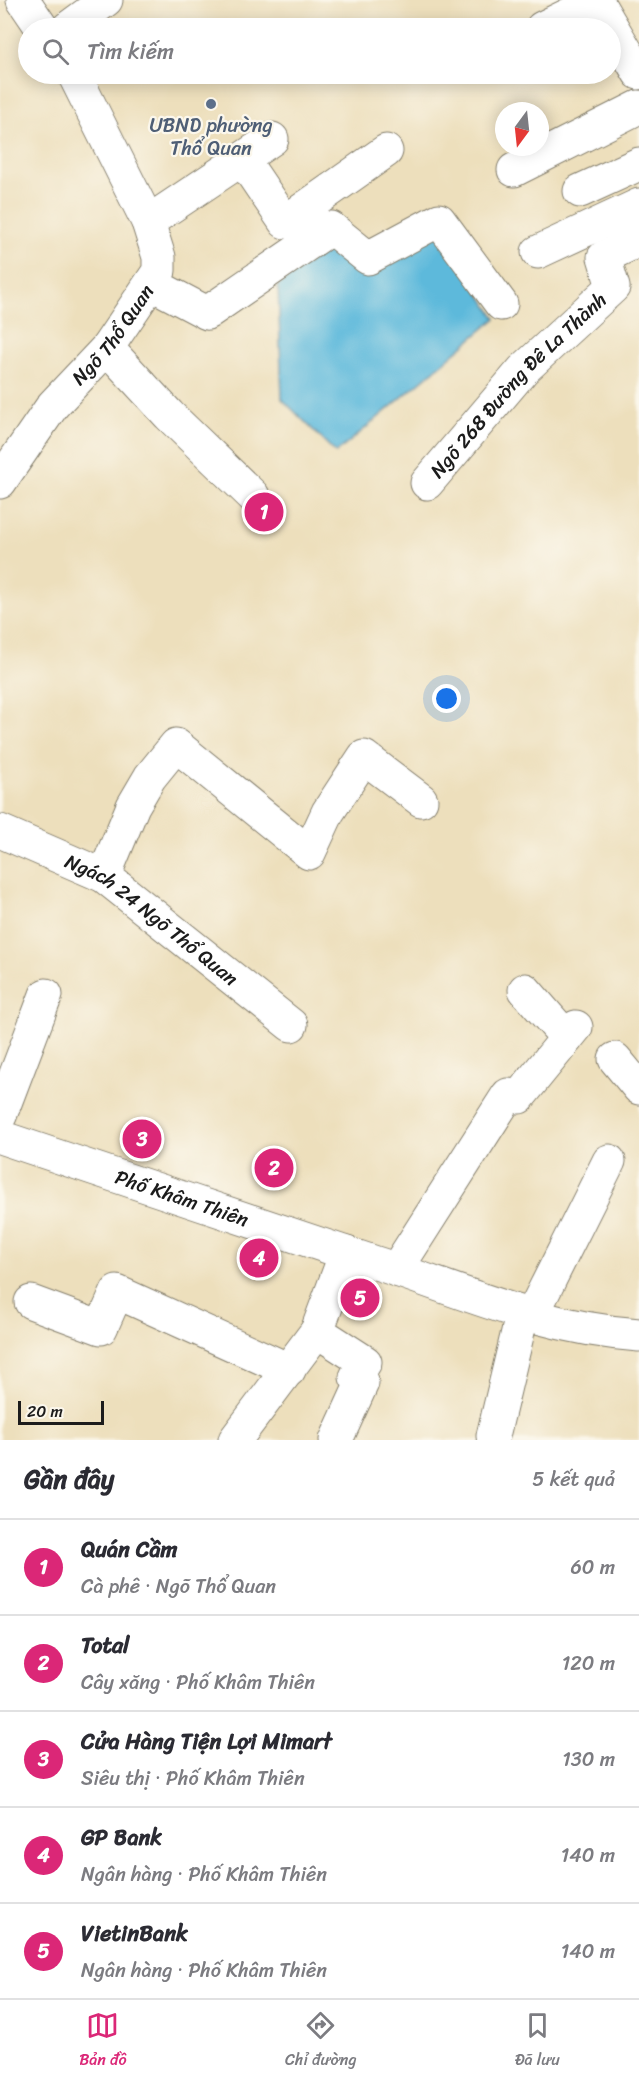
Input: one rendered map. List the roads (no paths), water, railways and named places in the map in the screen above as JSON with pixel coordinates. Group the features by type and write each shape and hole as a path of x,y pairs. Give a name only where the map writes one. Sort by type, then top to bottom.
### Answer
{"main road":[{"path":"22,0 35,18"},
{"path":"82,18 106,0"},
{"path":"561,18 596,0 607,18"},
{"path":"621,42 639,73"},
{"name":"Ngõ Thổ Quan","path":"0,482 53,405 107,348 159,271 159,257 148,222 79,84"},
{"path":"514,170 639,107"},
{"path":"148,222 272,139"},
{"path":"243,160 285,222 386,151"},
{"path":"580,191 639,164"},
{"path":"538,252 639,205"},
{"path":"152,284 207,313 331,228 368,258 438,220 501,304"},
{"name":"Ngõ 268 Đường Đê La Thành","path":"427,483 522,370 613,287 604,257 639,240"},
{"path":"107,348 169,415 253,496"},
{"path":"104,876 134,806 150,777 176,745 309,853 328,812 364,757 421,800"},
{"name":"Ngách 24 Ngõ Thổ Quan","path":"0,831 104,876 291,1025"},
{"path":"396,1270 508,1095 519,1096 571,1032 525,990"},
{"path":"0,1116 46,995"},
{"path":"615,1059 639,1088"},
{"name":"Phố Khâm Thiên","path":"0,1137 346,1252 527,1316 579,1328 639,1335"},
{"path":"493,1436 527,1316 609,1161"},
{"path":"235,1440 317,1331 346,1252"},
{"path":"31,1302 101,1328 117,1292 289,1370"},
{"path":"317,1331 365,1362 356,1377 362,1383 336,1440"}],"water":[{"path":"437,230 496,318 336,453 282,399 278,285 336,244"}],"place":[{"name":"UBND phường Thổ Quan","path":"211,104"},
{"name":"Quán Cầm","path":"264,512"},
{"name":"Cửa Hàng Tiện Lợi Mimart","path":"142,1139"},
{"name":"Total","path":"274,1168"},
{"name":"GP Bank","path":"259,1258"},
{"name":"VietinBank","path":"360,1298"}]}
